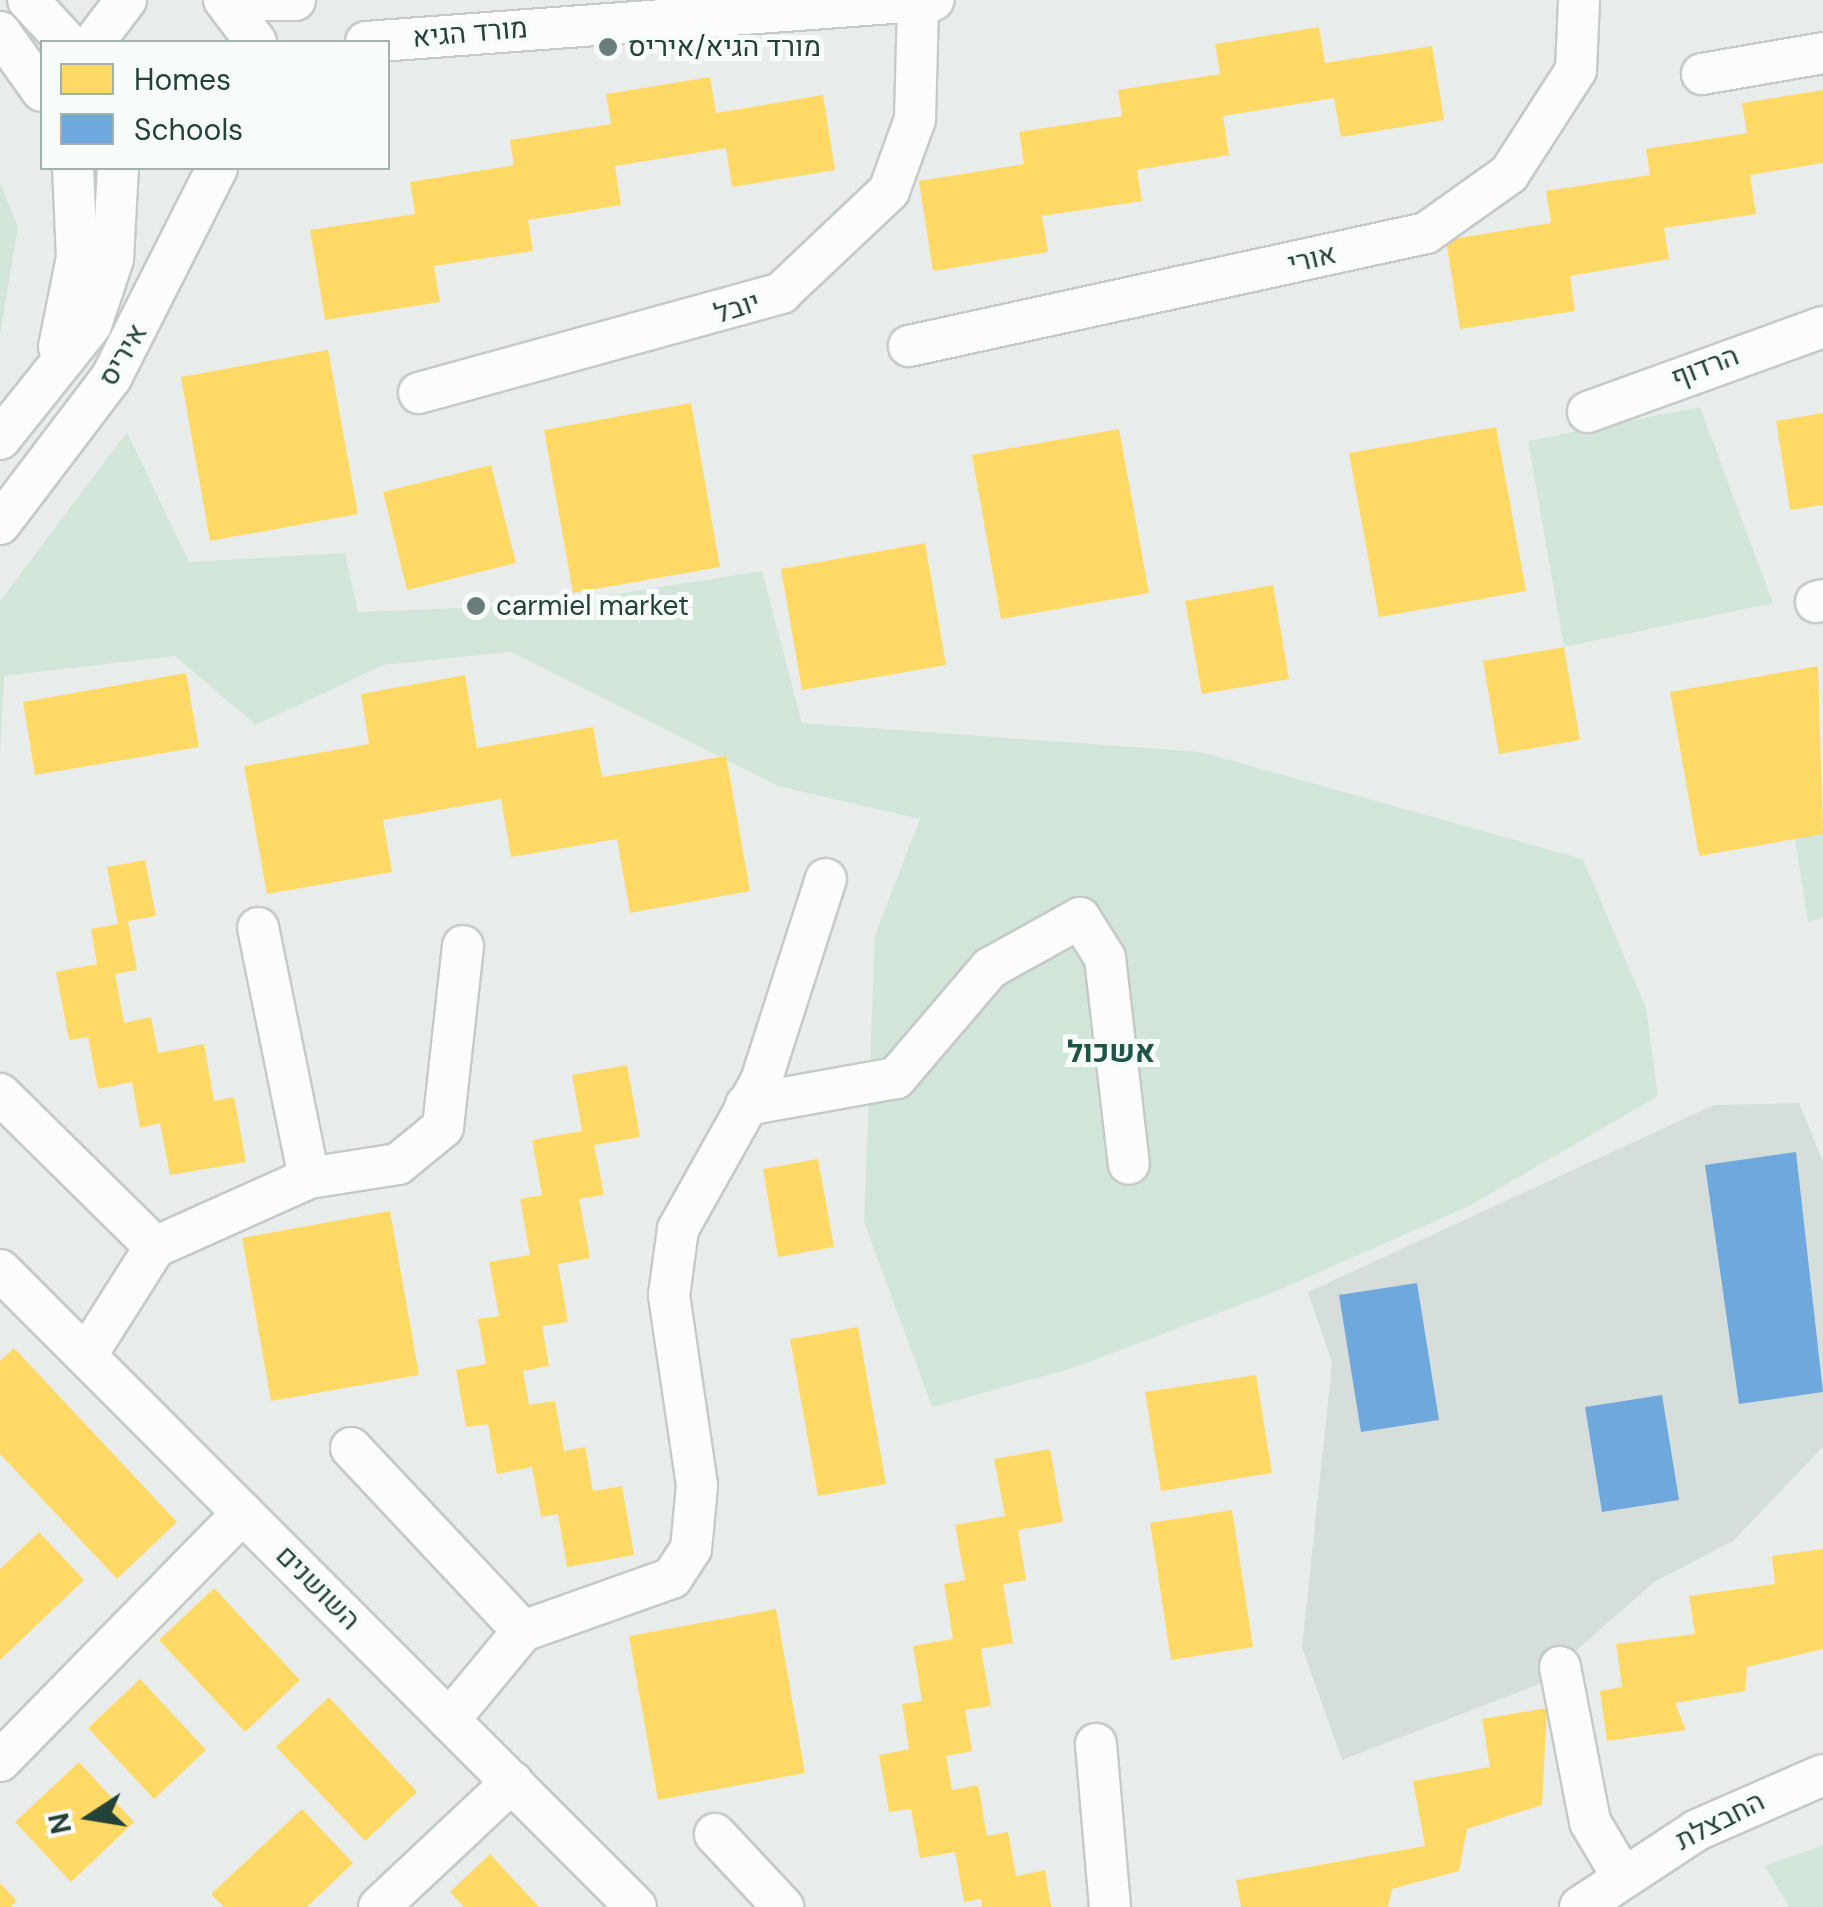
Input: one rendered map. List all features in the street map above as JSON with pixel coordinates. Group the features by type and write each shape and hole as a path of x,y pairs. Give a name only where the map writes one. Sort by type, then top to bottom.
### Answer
{"street":[{"path":"28,0 66,40"},
{"path":"96,40 126,0"},
{"path":"224,0 254,40"},
{"path":"264,0 296,0"},
{"name":"אורי","path":"909,346 1426,233 1509,174 1576,70 1579,0"},
{"name":"מורד הגיא","path":"390,40 926,1"},
{"name":"יובל","path":"419,393 781,293 889,191 915,119 926,1"},
{"path":"0,32 40,88"},
{"path":"1702,74 1823,53"},
{"path":"52,375 77,258 73,170"},
{"name":"איריס","path":"0,440 91,325 113,259 118,170"},
{"name":"איריס","path":"0,524 110,378 217,170"},
{"name":"הרדוף","path":"1588,412 1823,327"},
{"path":"450,1720 523,1630 672,1578 692,1549 697,1485 669,1295 678,1229 746,1105 826,879"},
{"path":"746,1105 896,1078 990,968 1080,918 1104,958 1128,1164"},
{"path":"258,928 310,1178"},
{"path":"86,1356 155,1247 310,1178 398,1164 443,1128 463,946"},
{"path":"0,1094 155,1247"},
{"name":"השושנים","path":"0,1270 636,1907"},
{"path":"351,1448 523,1630"},
{"path":"0,1761 243,1513"},
{"path":"1560,1667 1590,1822 1622,1876"},
{"path":"1096,1744 1110,1907"},
{"name":"החבצלת","path":"1580,1907 1697,1830 1823,1776"},
{"path":"379,1907 512,1782"},
{"path":"715,1834 783,1907"}],"shaded area":[{"path":"1799,1103 1823,1161 1823,1447 1733,1541 1654,1582 1537,1685 1342,1760 1302,1647 1332,1363 1308,1292 1714,1105"}],"green space":[{"path":"0,183 18,227 0,335"},
{"path":"1700,407 1773,603 1564,647 1528,441"},
{"path":"127,432 189,562 345,553 358,612 546,605 762,571 802,723 1201,752 1583,859 1646,1008 1658,1096 1467,1207 1279,1290 1073,1368 932,1407 864,1222 875,935 920,819 778,786 511,652 383,665 256,725 175,656 4,676 0,755 0,601"},
{"path":"1823,831 1823,917 1808,922 1795,839"},
{"path":"1823,1845 1823,1907 1789,1907 1765,1866"}],"building: Homes":[{"path":"1319,27 1325,63 1432,46 1444,120 1341,137 1334,98 1223,116 1229,155 1137,170 1142,201 1042,216 1048,252 933,271 919,181 1024,164 1019,132 1122,116 1118,90 1220,74 1215,44"},
{"path":"710,77 716,113 823,95 835,170 732,187 726,148 615,166 621,205 528,220 533,251 434,266 440,302 325,320 310,230 415,214 410,182 514,165 510,140 611,124 606,94"},
{"path":"1823,90 1823,163 1750,175 1756,214 1664,228 1669,259 1570,276 1575,311 1460,329 1446,240 1551,223 1546,191 1650,175 1646,149 1747,133 1742,103"},
{"path":"328,350 358,514 210,541 181,377"},
{"path":"691,403 720,567 573,593 544,430"},
{"path":"1823,413 1823,505 1790,510 1776,421"},
{"path":"1496,427 1526,591 1379,617 1349,453"},
{"path":"1119,429 1149,593 1001,619 972,455"},
{"path":"491,465 516,563 407,590 383,492"},
{"path":"925,543 946,665 802,690 781,569"},
{"path":"1273,585 1289,679 1202,694 1185,601"},
{"path":"1564,647 1580,740 1499,754 1483,661"},
{"path":"1818,666 1823,834 1699,856 1670,692"},
{"path":"186,673 199,747 35,775 23,702"},
{"path":"465,675 477,748 593,727 602,777 726,756 750,891 630,913 617,839 511,857 501,799 383,820 392,872 267,894 244,766 369,744 361,694"},
{"path":"145,860 156,916 128,921 137,970 115,974 124,1023 151,1017 158,1053 204,1044 214,1101 234,1097 246,1162 170,1175 160,1123 140,1128 132,1082 98,1089 88,1037 69,1040 56,972 97,964 91,929 118,924 107,867"},
{"path":"627,1065 640,1137 594,1145 604,1195 579,1199 590,1258 558,1264 568,1322 542,1326 549,1366 523,1371 529,1405 555,1401 564,1451 585,1447 593,1491 622,1486 634,1555 567,1567 558,1514 541,1517 532,1467 497,1474 488,1424 466,1427 456,1370 486,1364 478,1319 499,1316 489,1262 530,1255 520,1199 542,1195 532,1140 582,1131 572,1075"},
{"path":"818,1159 834,1247 778,1257 763,1169"},
{"path":"390,1211 419,1375 271,1401 242,1238"},
{"path":"858,1327 886,1484 818,1496 790,1339"},
{"path":"14,1348 177,1522 117,1579 0,1454 0,1361"},
{"path":"1256,1375 1272,1473 1161,1491 1145,1392"},
{"path":"1050,1449 1063,1522 1018,1530 1026,1580 1003,1584 1013,1643 981,1649 991,1706 965,1710 972,1751 946,1756 952,1790 978,1785 987,1836 1008,1832 1016,1876 1045,1870 1051,1907 982,1907 981,1899 964,1902 955,1852 920,1858 911,1809 889,1812 879,1755 909,1749 902,1704 922,1701 913,1646 953,1639 944,1584 965,1580 955,1525 1005,1516 994,1459"},
{"path":"1232,1510 1253,1647 1171,1660 1150,1523"},
{"path":"39,1532 84,1580 0,1660 0,1569"},
{"path":"1823,1549 1823,1649 1747,1667 1745,1691 1675,1703 1686,1730 1607,1741 1600,1691 1622,1687 1616,1644 1695,1634 1689,1596 1775,1584 1772,1556"},
{"path":"214,1588 300,1680 245,1732 159,1640"},
{"path":"776,1609 805,1773 658,1800 629,1636"},
{"path":"140,1679 206,1750 154,1799 88,1728"},
{"path":"329,1697 417,1792 365,1841 276,1747"},
{"path":"1547,1708 1542,1805 1467,1829 1459,1871 1392,1889 1388,1907 1241,1907 1236,1880 1425,1846 1413,1781 1490,1767 1482,1719"},
{"path":"79,1762 134,1822 71,1882 15,1822"},
{"path":"302,1809 353,1863 307,1907 224,1907 211,1894"},
{"path":"490,1854 539,1907 464,1907 450,1892"},
{"path":"0,1883 17,1901 10,1907 0,1907"}],"building: Schools":[{"path":"1796,1152 1823,1392 1739,1404 1705,1165"},
{"path":"1417,1283 1439,1420 1361,1432 1339,1295"},
{"path":"1662,1395 1679,1500 1602,1512 1585,1407"}],"place":[{"name":"מורד הגיא/איריס","path":"608,47"},
{"name":"carmiel market","path":"476,606"}],"district":[{"name":"אשכול","path":"1111,1052"}]}
